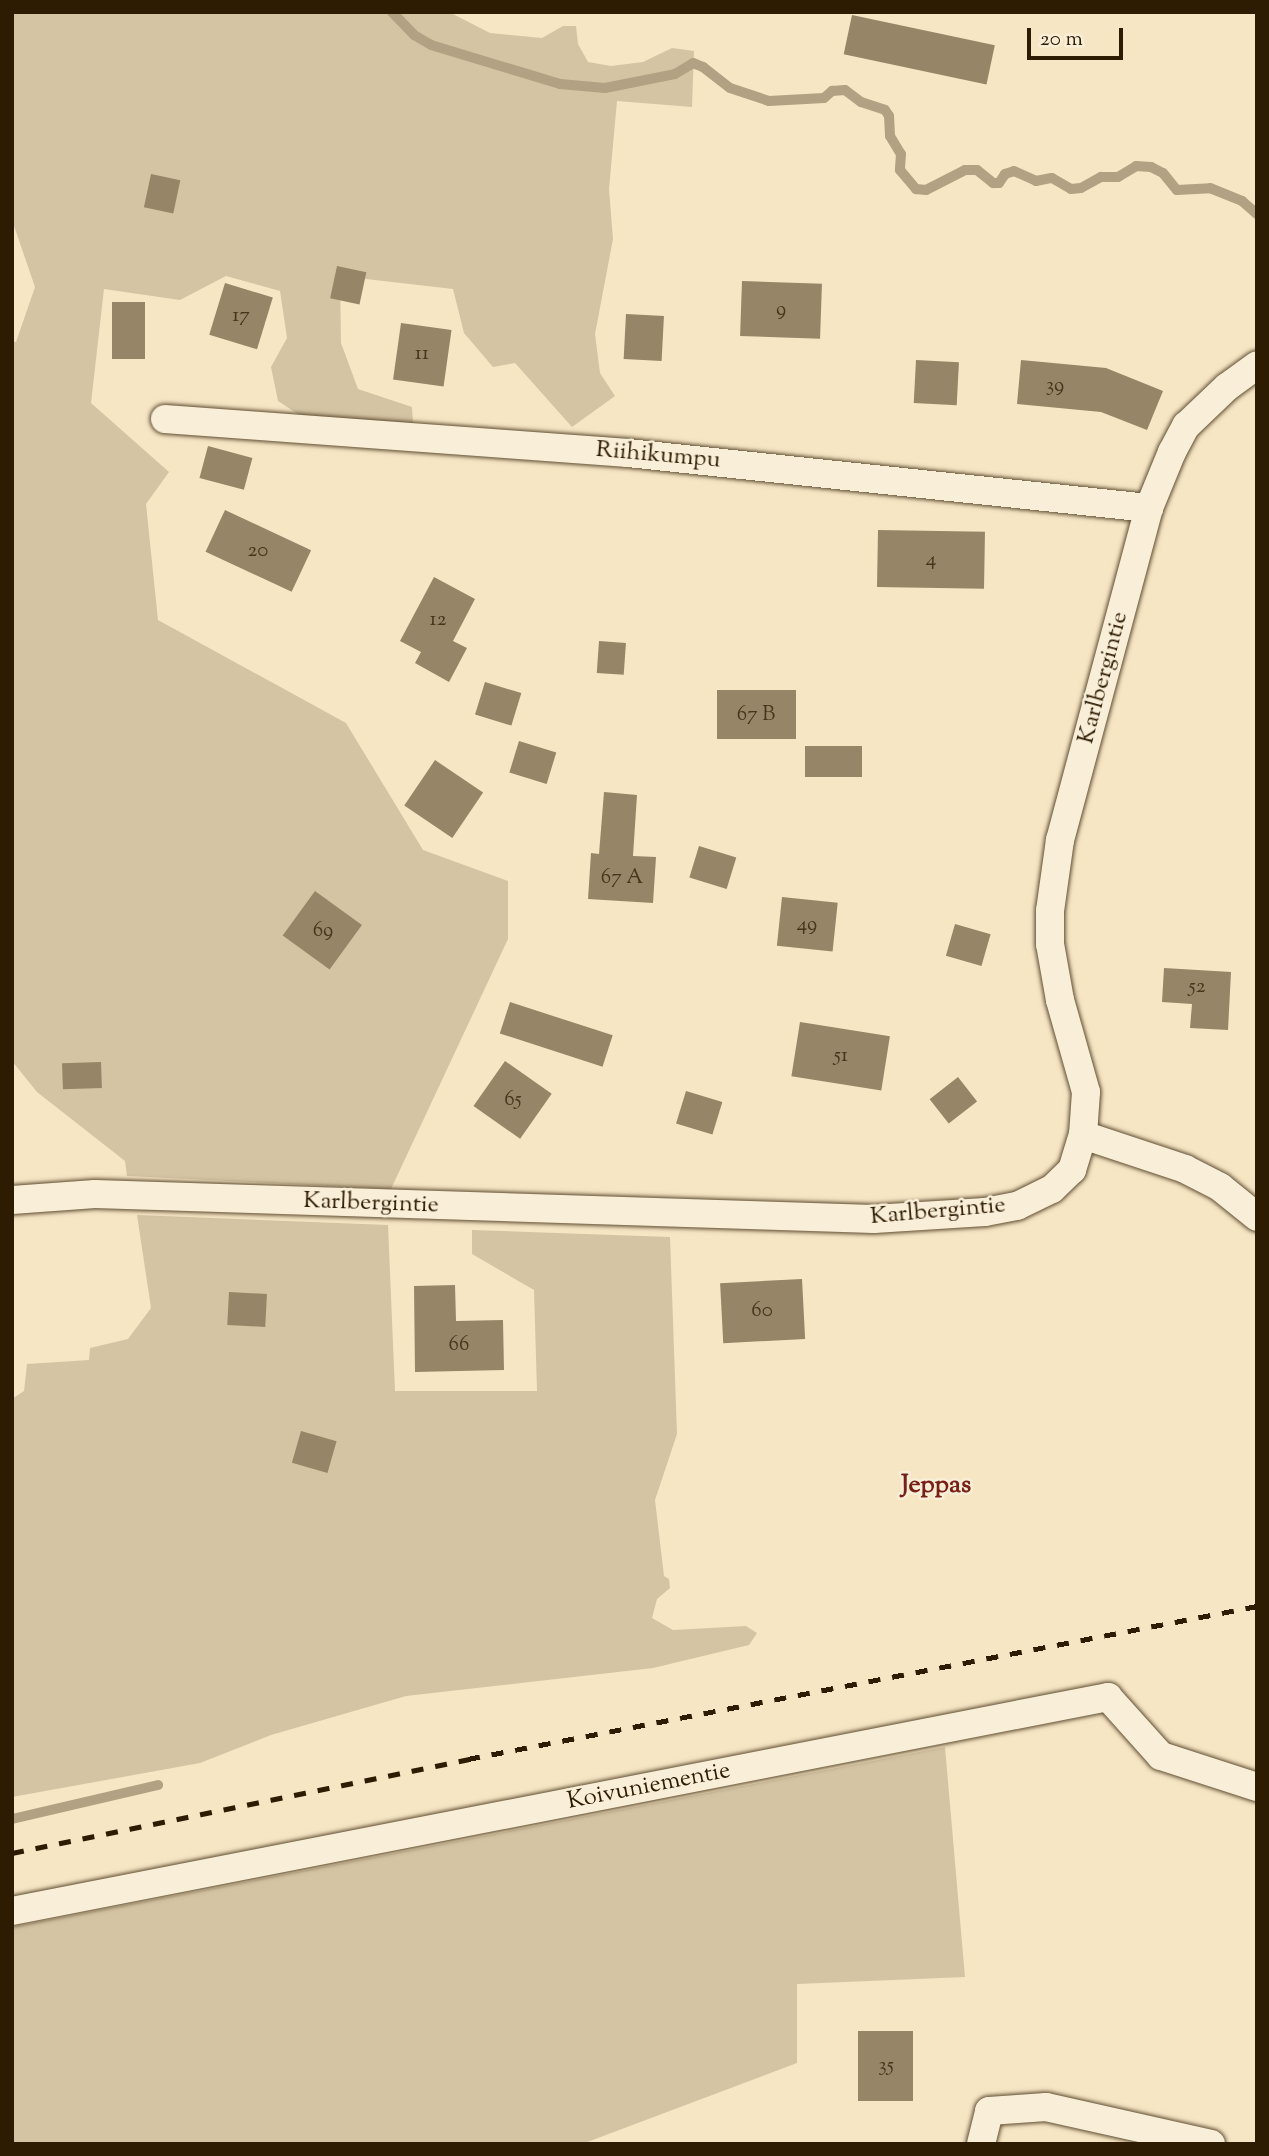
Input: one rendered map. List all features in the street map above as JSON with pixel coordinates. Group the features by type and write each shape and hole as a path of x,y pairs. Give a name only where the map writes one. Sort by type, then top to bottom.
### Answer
{"street":[{"name":"Karlbergintie","path":"12,1200 95,1194 874,1219 971,1213 1017,1206 1052,1189 1072,1170 1083,1135 1086,1092 1058,989 1049,944 1049,911 1060,840 1149,508 1186,426 1227,387 1257,365"},
{"name":"Riihikumpu","path":"165,419 628,453 1149,508"},
{"path":"1083,1135 1185,1169 1220,1187 1257,1217"},
{"name":"Koivuniementie","path":"12,1911 1108,1697 1160,1756 1257,1787"},
{"path":"981,2144 989,2111 1046,2107 1211,2144"}],"shaded area":[{"path":"12,12 449,12 490,33 542,38 563,26 576,26 578,44 588,62 611,66 643,62 672,48 694,51 692,107 617,101 609,189 613,239 595,334 600,373 615,396 572,427 515,363 493,367 464,333 453,289 340,276 341,343 358,389 412,407 413,424 304,418 278,401 271,367 287,338 280,291 226,276 180,300 104,289 91,403 169,472 146,504 158,620 346,723 423,850 508,881 508,939 391,1189 127,1176 125,1161 37,1092 12,1061 12,341 16,342 35,287 12,220"},
{"path":"137,1215 388,1225 395,1391 537,1391 534,1290 472,1254 472,1230 670,1237 677,1434 655,1500 664,1576 669,1579 670,1588 657,1599 652,1618 673,1630 746,1626 757,1633 749,1645 653,1668 406,1696 271,1735 200,1763 12,1797 12,1399 24,1391 27,1364 89,1360 90,1348 128,1339 151,1308"},
{"path":"945,1747 965,1977 797,1984 797,2063 582,2144 12,2144 12,1927"}],"building":[{"path":"852,15 995,45 986,84 844,54"},
{"path":"151,174 180,180 173,213 144,207"},
{"path":"337,266 366,272 359,305 330,298"},
{"path":"742,281 822,284 820,339 740,336"},
{"path":"225,283 273,298 257,349 209,335"},
{"path":"112,302 145,302 145,359 112,359"},
{"path":"626,314 664,316 662,361 624,359"},
{"path":"401,323 452,330 444,387 393,379"},
{"path":"916,360 959,362 957,405 914,403"},
{"path":"1021,360 1106,368 1163,391 1147,430 1101,412 1017,404"},
{"path":"208,446 252,458 244,490 199,478"},
{"path":"225,510 311,550 292,592 206,552"},
{"path":"878,530 985,532 984,589 877,587"},
{"path":"434,577 475,599 453,641 467,648 449,682 415,663 421,652 400,641"},
{"path":"599,641 626,643 624,675 597,673"},
{"path":"485,682 521,693 511,726 475,715"},
{"path":"717,690 796,690 796,739 717,739"},
{"path":"519,741 556,752 547,784 509,773"},
{"path":"805,746 862,746 862,777 805,777"},
{"path":"435,760 483,792 452,838 404,806"},
{"path":"604,792 637,795 633,856 656,857 653,903 588,899 591,853 599,854"},
{"path":"699,846 736,857 727,889 689,878"},
{"path":"315,891 362,925 330,970 283,935"},
{"path":"782,897 838,903 833,952 777,946"},
{"path":"955,924 991,934 981,966 946,956"},
{"path":"1164,968 1231,972 1228,1030 1190,1028 1192,1004 1162,1002"},
{"path":"510,1002 613,1035 603,1067 500,1033"},
{"path":"800,1022 890,1036 881,1091 791,1076"},
{"path":"505,1061 552,1094 520,1139 473,1106"},
{"path":"101,1062 102,1088 63,1089 62,1063"},
{"path":"958,1077 977,1101 949,1124 930,1099"},
{"path":"686,1091 722,1102 712,1135 676,1124"},
{"path":"802,1279 805,1339 723,1343 720,1283"},
{"path":"455,1285 456,1321 503,1320 504,1370 415,1372 414,1286"},
{"path":"229,1292 267,1294 265,1327 227,1325"},
{"path":"301,1431 337,1441 327,1473 292,1463"},
{"path":"858,2031 913,2031 913,2101 858,2101"}],"waterway":[{"path":"392,12 414,35 431,45 560,84 605,88 675,74 693,63 703,67 730,88 769,101 824,98 832,91 845,90 861,102 885,110 889,116 890,136 901,154 900,170 916,189 926,190 965,170 977,170 993,183 999,183 1005,174 1014,171 1036,181 1052,178 1071,189 1081,188 1101,177 1118,177 1136,166 1151,167 1163,173 1177,190 1210,188 1242,201 1257,214"},
{"path":"12,1819 158,1785"}],"railway":[{"path":"12,1853 468,1759 1257,1606"}],"district":[{"name":"Jeppas","path":"936,1486"}]}
